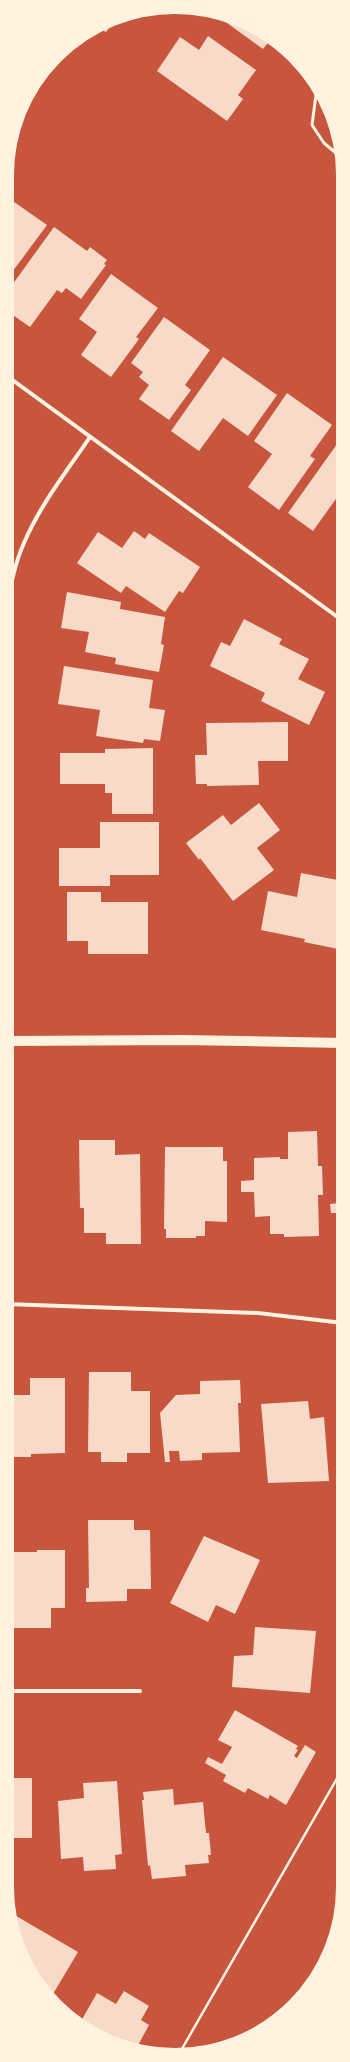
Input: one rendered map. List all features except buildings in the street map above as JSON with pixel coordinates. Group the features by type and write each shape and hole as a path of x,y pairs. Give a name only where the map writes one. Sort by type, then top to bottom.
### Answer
{"main road":[{"path":"13,1042 184,1040 337,1043"}],"street":[{"path":"13,380 337,617"},
{"path":"13,574 24,543 40,511 90,437"},
{"path":"13,1304 258,1313 337,1322"},
{"path":"13,1691 140,1691"}],"lane":[{"path":"316,96 312,125 324,143 336,153"}],"path":[{"path":"182,2049 337,1778"}]}
